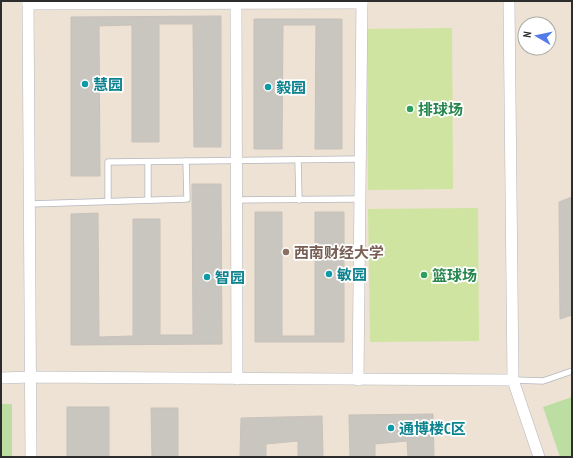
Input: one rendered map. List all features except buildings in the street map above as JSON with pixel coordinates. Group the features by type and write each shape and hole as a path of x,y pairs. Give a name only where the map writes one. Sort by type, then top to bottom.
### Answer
{"street":[{"path":"509,1 513,380 539,457"},
{"path":"236,2 237,379"},
{"path":"31,457 28,3 362,2 358,380"},
{"path":"1,378 513,380"}],"lane":[{"path":"108,201 108,162 360,159"},
{"path":"298,160 299,200"},
{"path":"30,204 187,199 186,161"},
{"path":"148,162 148,200"},
{"path":"236,200 360,199"},
{"path":"513,380 543,381 572,371"}],"shaded area":[{"name":"西南财经大学","path":"1,1 572,1 572,457 1,457"}],"green space":[{"name":"排球场","path":"452,28 453,189 368,190 367,29"},
{"name":"篮球场","path":"478,208 479,341 370,342 368,209"},
{"path":"572,397 572,457 560,457 543,407"},
{"path":"1,404 12,404 12,457 1,457"}],"place":[{"name":"慧园","path":"85,84"},
{"name":"毅园","path":"268,87"},
{"name":"排球场","path":"410,109"},
{"name":"西南财经大学","path":"286,252"},
{"name":"敏园","path":"329,274"},
{"name":"篮球场","path":"424,275"},
{"name":"智园","path":"207,277"},
{"name":"通博楼C区","path":"391,428"}]}
